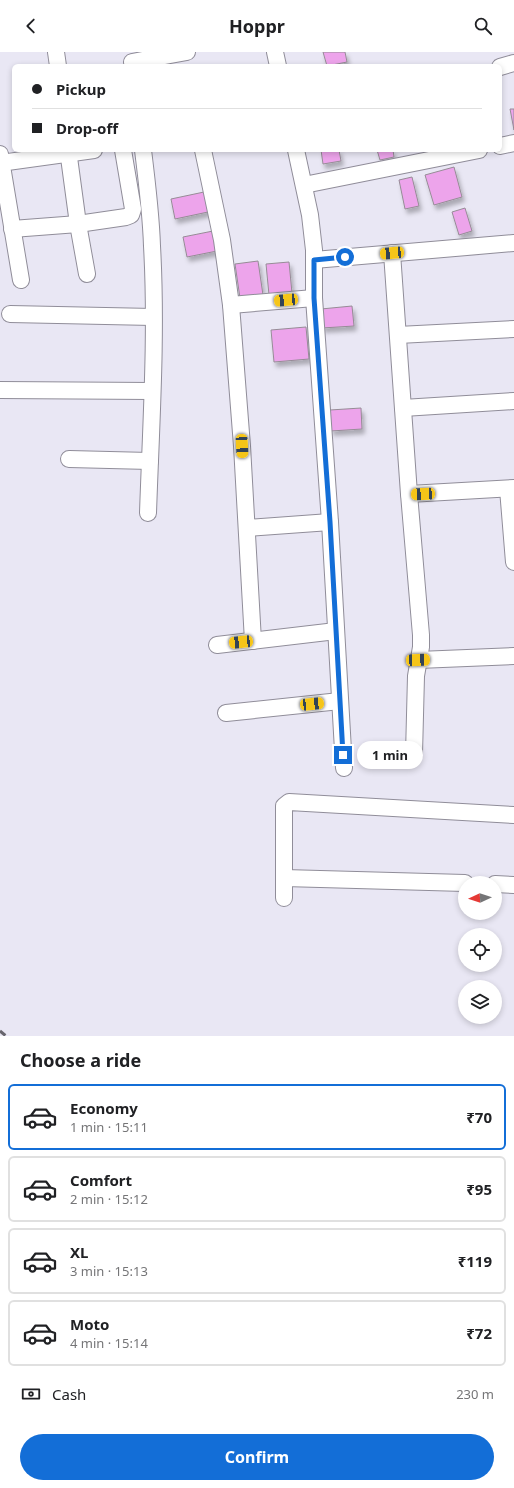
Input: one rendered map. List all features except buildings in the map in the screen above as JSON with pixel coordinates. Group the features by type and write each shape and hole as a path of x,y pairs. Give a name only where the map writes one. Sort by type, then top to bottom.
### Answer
{"street":[{"path":"56,52 58,64"},
{"path":"132,60 187,52"},
{"path":"275,52 278,64"},
{"path":"502,67 514,64"},
{"path":"502,146 514,143"},
{"path":"21,280 0,160 68,152 87,274"},
{"path":"12,229 78,224 126,218 131,215 133,209 123,152"},
{"path":"143,152 149,201 152,247 153,316 148,513"},
{"path":"203,152 222,240 231,305 242,446 253,641"},
{"path":"296,152 310,215 314,260 314,298 330,522 344,768"},
{"path":"304,185 459,152"},
{"path":"314,260 514,244"},
{"path":"392,253 409,494 421,635 416,676 414,754"},
{"path":"231,305 314,298"},
{"path":"10,314 153,316"},
{"path":"398,335 514,329"},
{"path":"0,390 152,391"},
{"path":"403,408 514,401"},
{"path":"69,459 150,461"},
{"path":"409,494 511,489 514,562"},
{"path":"247,528 330,522"},
{"path":"217,645 336,631"},
{"path":"418,660 514,656"},
{"path":"226,713 340,702"},
{"path":"284,898 284,806 289,802 514,815"},
{"path":"284,878 458,884"},
{"path":"502,884 514,885"}],"railway":[{"path":"0,1031 6,1036"}],"route":[{"path":"343,755 330,522 314,298 314,260 345,257"}]}
